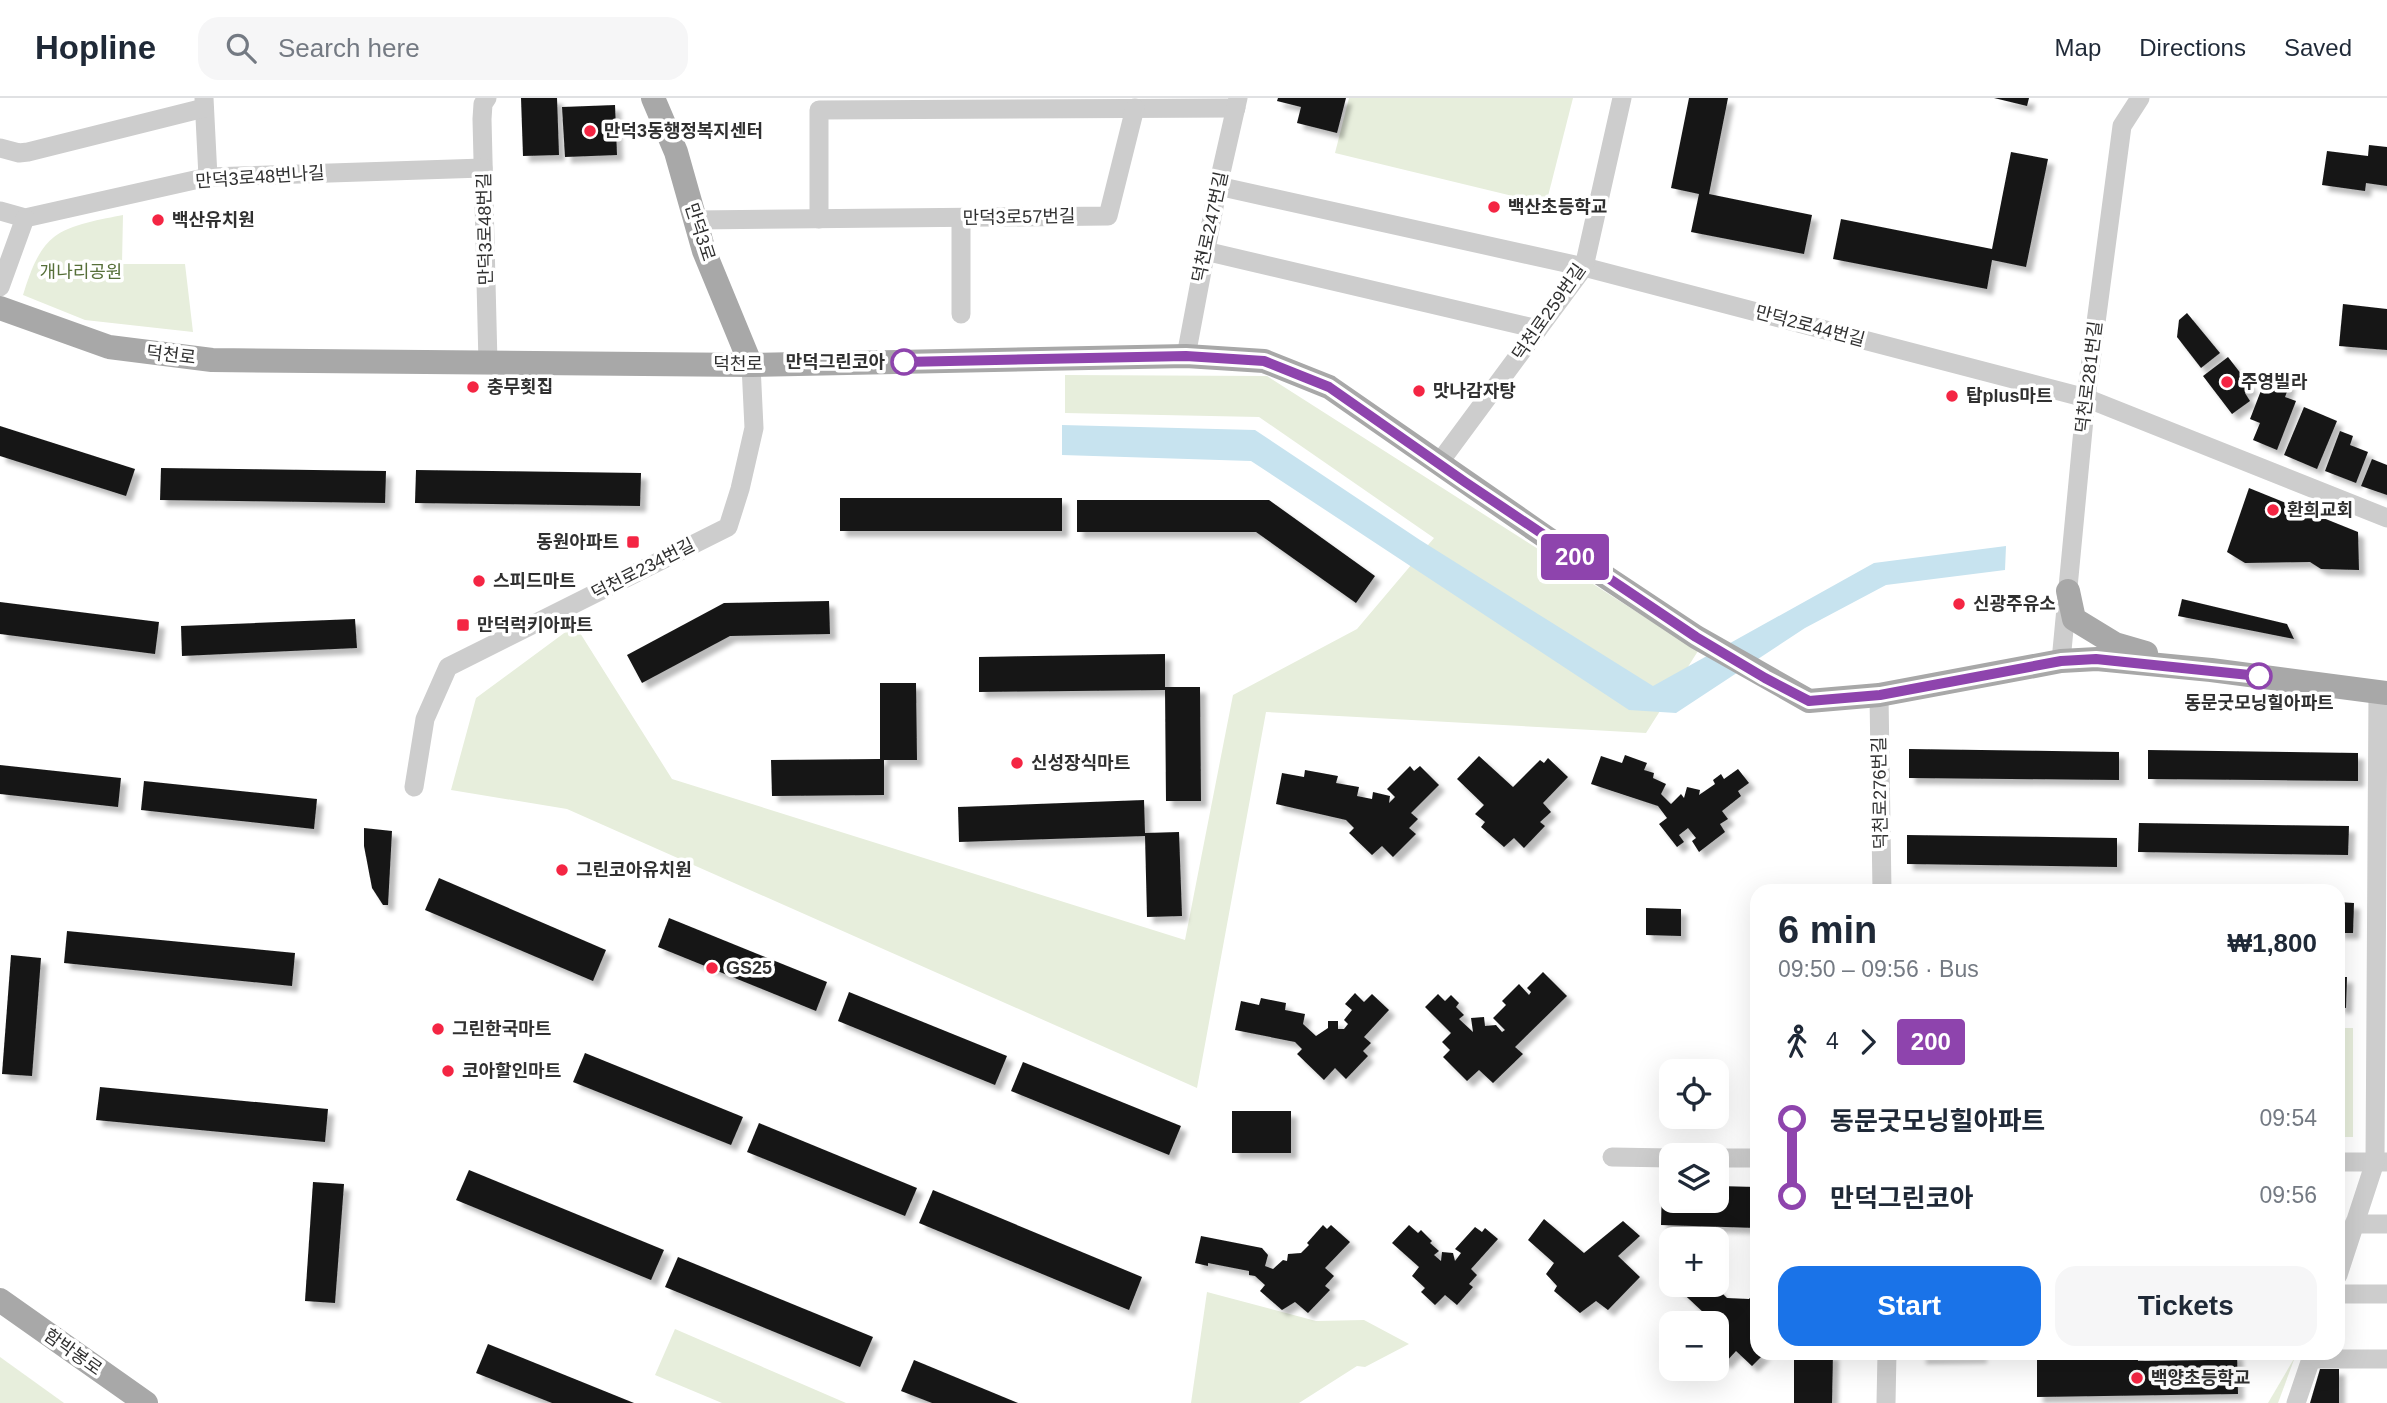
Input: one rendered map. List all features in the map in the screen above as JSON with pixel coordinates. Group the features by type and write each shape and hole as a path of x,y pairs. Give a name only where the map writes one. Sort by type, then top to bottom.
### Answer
{"main road":[{"name":"만덕3로","path":"653,98 676,152 704,251 751,365"},
{"name":"덕천로","path":"0,308 109,347 212,360 751,365 1186,356 1264,361 1329,387 1696,637 1809,701 1880,695 2061,661 2096,659 2211,670 2382,692"},
{"path":"2068,591 2074,619 2115,644 2211,670"},
{"name":"함박봉로","path":"0,1300 146,1403"}],"street":[{"name":"덕천로259번길","path":"1439,463 1584,267 1622,98"},
{"name":"덕천로281번길","path":"2061,661 2085,398 2122,126 2140,98"},
{"name":"만덕3로48번길","path":"485,99 482,104 482,119 488,363"},
{"path":"0,148 19,153 28,152 204,103 208,177"},
{"path":"819,219 819,110 941,104 1135,108 1237,103"},
{"name":"덕천로247번길","path":"1186,356 1218,186 1237,103"},
{"name":"만덕3로57번길","path":"695,220 1108,216 1135,108"},
{"name":"만덕3로48번나길","path":"0,211 25,218 208,177 483,168"},
{"name":"만덕2로44번길","path":"1218,186 1584,267 2085,398 2387,518"},
{"path":"0,287 25,218"},
{"path":"961,218 961,314"},
{"path":"1205,251 1538,329"},
{"name":"덕천로234번길","path":"414,787 425,719 448,667 728,527 754,428 751,365"},
{"path":"2345,1253 2354,1224 2381,1162 2382,692"},
{"name":"덕천로276번길","path":"1880,695 1882,884"},
{"path":"1612,1157 1659,1158"},
{"path":"1729,1158 1750,1158"},
{"path":"2345,1162 2381,1162"},
{"path":"2354,1224 2387,1224"},
{"path":"2345,1294 2387,1294"},
{"path":"2345,1357 2387,1359"},
{"path":"1886,1403 1887,1360"},
{"path":"2296,1403 2311,1360"}],"green space":[{"path":"1349,98 1573,98 1546,204 1335,153"},
{"name":"개나리공원","path":"123,215 122,264 185,264 193,332 85,320 23,295 38,256 54,237 78,225"},
{"path":"1065,375 1267,376 1698,651 1646,733 1266,712 1197,1088 567,809 451,790 476,698 575,625 672,779 1185,940 1233,695 1357,629 1434,538 1259,417 1065,413"},
{"path":"2345,1028 2353,1028 2353,1137 2345,1137"},
{"path":"1207,1292 1316,1321 1364,1320 1409,1344 1365,1367 1357,1366 1299,1403 1191,1403"},
{"path":"675,1329 846,1403 722,1403 655,1375"},
{"path":"0,1357 64,1403 0,1403"},
{"path":"2293,1360 2294,1360 2278,1403 2268,1403"}],"water":[{"path":"1062,425 1255,430 1420,540 1653,686 1874,563 2006,546 2005,570 1886,585 1805,628 1676,713 1629,710 1251,461 1062,455"}],"building":[{"path":"521,98 557,98 559,155 523,156"},
{"path":"1278,98 1346,98 1337,133 1297,123 1301,107 1277,101"},
{"path":"1689,98 1728,98 1709,194 1812,215 1804,254 1691,232 1699,194 1671,188"},
{"path":"1994,98 2029,98 2027,106"},
{"name":"만덕3동행정복지센터","path":"615,105 617,155 565,157 562,107"},
{"path":"2369,145 2387,147 2387,186 2366,183 2365,191 2322,185 2327,151 2368,156"},
{"path":"2011,152 2048,159 2026,267 1992,260 1987,289 1833,259 1841,219 1992,249"},
{"path":"2343,304 2387,309 2387,350 2339,346"},
{"path":"2187,313 2220,353 2201,368 2177,337 2179,320"},
{"name":"주영빌라","path":"2228,357 2252,388 2245,393 2250,401 2232,414 2203,376"},
{"path":"2267,375 2290,384 2285,397 2296,401 2277,450 2253,440 2260,423 2250,419"},
{"path":"2304,407 2337,421 2317,469 2284,455"},
{"path":"0,426 135,469 126,496 0,456"},
{"path":"2340,431 2353,436 2350,445 2368,452 2356,483 2325,471"},
{"path":"2372,459 2387,465 2387,495 2361,486"},
{"path":"161,468 386,471 385,503 160,500"},
{"path":"416,470 641,473 640,506 415,503"},
{"name":"환희교회","path":"2249,488 2358,532 2359,570 2321,569 2310,562 2245,563 2227,552"},
{"path":"840,498 1062,498 1062,531 840,531"},
{"path":"1077,500 1269,500 1375,576 1356,603 1256,532 1077,532"},
{"path":"2182,599 2287,624 2294,639 2178,616"},
{"path":"829,601 830,634 730,636 642,683 627,655 724,603"},
{"path":"0,602 159,622 155,654 0,634"},
{"path":"355,619 357,648 182,656 181,626"},
{"path":"1165,654 1165,687 1200,687 1201,801 1166,801 1165,690 979,692 979,657"},
{"path":"880,683 916,683 917,760 884,760 884,795 772,796 771,760 880,759"},
{"path":"1909,749 2119,752 2119,780 1909,778"},
{"path":"2148,750 2358,753 2358,781 2148,779"},
{"path":"1625,755 1647,763 1644,770 1654,773 1653,778 1666,784 1661,794 1671,804 1681,794 1684,798 1687,787 1700,790 1699,795 1715,784 1713,780 1721,774 1724,779 1738,769 1749,783 1738,791 1741,796 1722,811 1728,819 1720,824 1725,832 1699,852 1692,841 1696,838 1688,828 1679,835 1684,842 1677,847 1659,824 1667,818 1658,806 1591,784 1601,756 1622,763"},
{"path":"1479,756 1513,787 1540,760 1544,763 1548,758 1568,777 1543,803 1551,812 1540,822 1545,826 1524,848 1514,838 1504,847 1481,827 1485,822 1475,814 1484,805 1457,779"},
{"path":"0,765 121,778 118,807 0,794"},
{"path":"1410,766 1414,771 1420,766 1439,785 1411,813 1418,819 1409,828 1416,834 1393,857 1382,846 1372,855 1349,833 1354,828 1346,820 1276,804 1282,773 1304,777 1305,770 1338,776 1336,783 1359,787 1357,796 1372,799 1373,792 1390,796 1389,803 1395,797 1387,789"},
{"path":"144,781 317,799 314,829 141,810"},
{"path":"1144,800 1145,833 1179,832 1182,916 1147,917 1145,836 959,842 958,807"},
{"path":"2139,823 2349,826 2348,855 2138,852"},
{"path":"364,828 392,831 388,905 383,905 372,888 364,846"},
{"path":"1907,835 2117,838 2117,867 1907,864"},
{"path":"439,878 606,950 593,981 425,910"},
{"path":"2345,902 2354,903 2353,933 2345,933"},
{"path":"1646,908 1681,909 1681,936 1646,935"},
{"path":"669,918 827,982 816,1011 658,947"},
{"path":"67,931 295,953 292,986 64,963"},
{"path":"11,955 41,958 32,1076 2,1074"},
{"path":"1543,972 1567,996 1515,1047 1523,1054 1493,1083 1479,1070 1467,1081 1443,1057 1450,1050 1442,1042 1451,1033 1425,1007 1438,994 1445,1001 1451,995 1459,1003 1456,1007 1464,1015 1459,1019 1473,1032 1471,1018 1484,1017 1485,1026 1496,1025 1502,1032 1505,1030 1493,1018 1506,1005 1502,1001 1519,984 1529,995 1531,992 1527,988"},
{"path":"2345,977 2347,977 2346,1008"},
{"path":"849,992 1007,1056 995,1085 838,1021"},
{"path":"1355,993 1364,1002 1372,994 1389,1010 1364,1037 1371,1043 1363,1051 1368,1056 1346,1079 1335,1068 1324,1080 1297,1054 1302,1049 1295,1042 1235,1030 1241,1001 1259,1005 1261,998 1286,1003 1285,1010 1305,1014 1303,1024 1316,1036 1328,1028 1328,1021 1338,1021 1338,1029 1344,1029 1348,1024 1344,1020 1352,1010 1345,1004"},
{"path":"585,1053 743,1117 731,1145 573,1082"},
{"path":"1023,1062 1181,1126 1169,1155 1011,1091"},
{"path":"100,1087 328,1109 325,1142 96,1120"},
{"path":"1232,1111 1291,1111 1291,1153 1232,1153"},
{"path":"759,1123 917,1188 905,1216 747,1152"},
{"path":"469,1170 664,1250 651,1280 456,1200"},
{"path":"313,1182 344,1184 335,1303 305,1301"},
{"path":"1729,1186 1750,1187 1750,1228 1661,1225 1661,1213 1729,1213"},
{"path":"933,1190 1142,1277 1129,1310 919,1223"},
{"path":"1544,1219 1584,1253 1623,1221 1640,1236 1618,1256 1640,1277 1608,1310 1596,1301 1580,1313 1554,1291 1557,1286 1546,1274 1554,1263 1528,1240"},
{"path":"1323,1225 1327,1229 1331,1225 1350,1242 1325,1268 1334,1276 1325,1286 1330,1290 1308,1313 1295,1302 1282,1310 1260,1291 1265,1285 1255,1276 1249,1275 1249,1271 1195,1263 1201,1236 1262,1248 1268,1255 1265,1266 1273,1269 1283,1260 1287,1261 1288,1254 1301,1253"},
{"path":"1409,1225 1418,1233 1421,1230 1432,1241 1430,1243 1439,1251 1434,1255 1441,1261 1442,1252 1453,1253 1455,1261 1461,1253 1455,1249 1475,1227 1482,1232 1485,1228 1498,1239 1471,1269 1477,1275 1469,1284 1473,1287 1457,1305 1445,1295 1435,1305 1421,1292 1425,1288 1412,1276 1419,1267 1392,1243"},
{"path":"678,1257 873,1337 860,1367 665,1287"},
{"path":"1687,1297 1750,1298 1750,1360 1758,1360 1752,1366 1736,1351 1729,1359 1729,1311 1702,1311"},
{"path":"488,1344 634,1403 552,1403 476,1373"},
{"path":"914,1360 1018,1403 932,1403 901,1391"},
{"path":"1794,1360 1833,1360 1832,1403 1794,1403"},
{"name":"백양초등학교","path":"2037,1360 2237,1360 2238,1394 2037,1397"},
{"path":"2320,1369 2339,1369 2339,1403 2310,1403"}],"bus line":[{"name":"200","path":"904,362 1186,356 1264,361 1329,387 1696,637 1809,701 1880,695 2061,661 2096,659 2259,676"}],"place":[{"name":"만덕3동행정복지센터","path":"590,131"},
{"name":"백산초등학교","path":"1494,207"},
{"name":"백산유치원","path":"158,220"},
{"name":"만덕그린코아","path":"904,362"},
{"name":"주영빌라","path":"2227,382"},
{"name":"충무횟집","path":"473,387"},
{"name":"맛나감자탕","path":"1419,391"},
{"name":"탑plus마트","path":"1952,396"},
{"name":"환희교회","path":"2273,510"},
{"name":"동원아파트","path":"633,542"},
{"name":"스피드마트","path":"479,581"},
{"name":"신광주유소","path":"1959,604"},
{"name":"만덕럭키아파트","path":"463,625"},
{"name":"동문굿모닝힐아파트","path":"2259,676"},
{"name":"신성장식마트","path":"1017,763"},
{"name":"그린코아유치원","path":"562,870"},
{"name":"GS25","path":"712,968"},
{"name":"그린한국마트","path":"438,1029"},
{"name":"코아할인마트","path":"448,1071"},
{"name":"백양초등학교","path":"2137,1378"}]}
